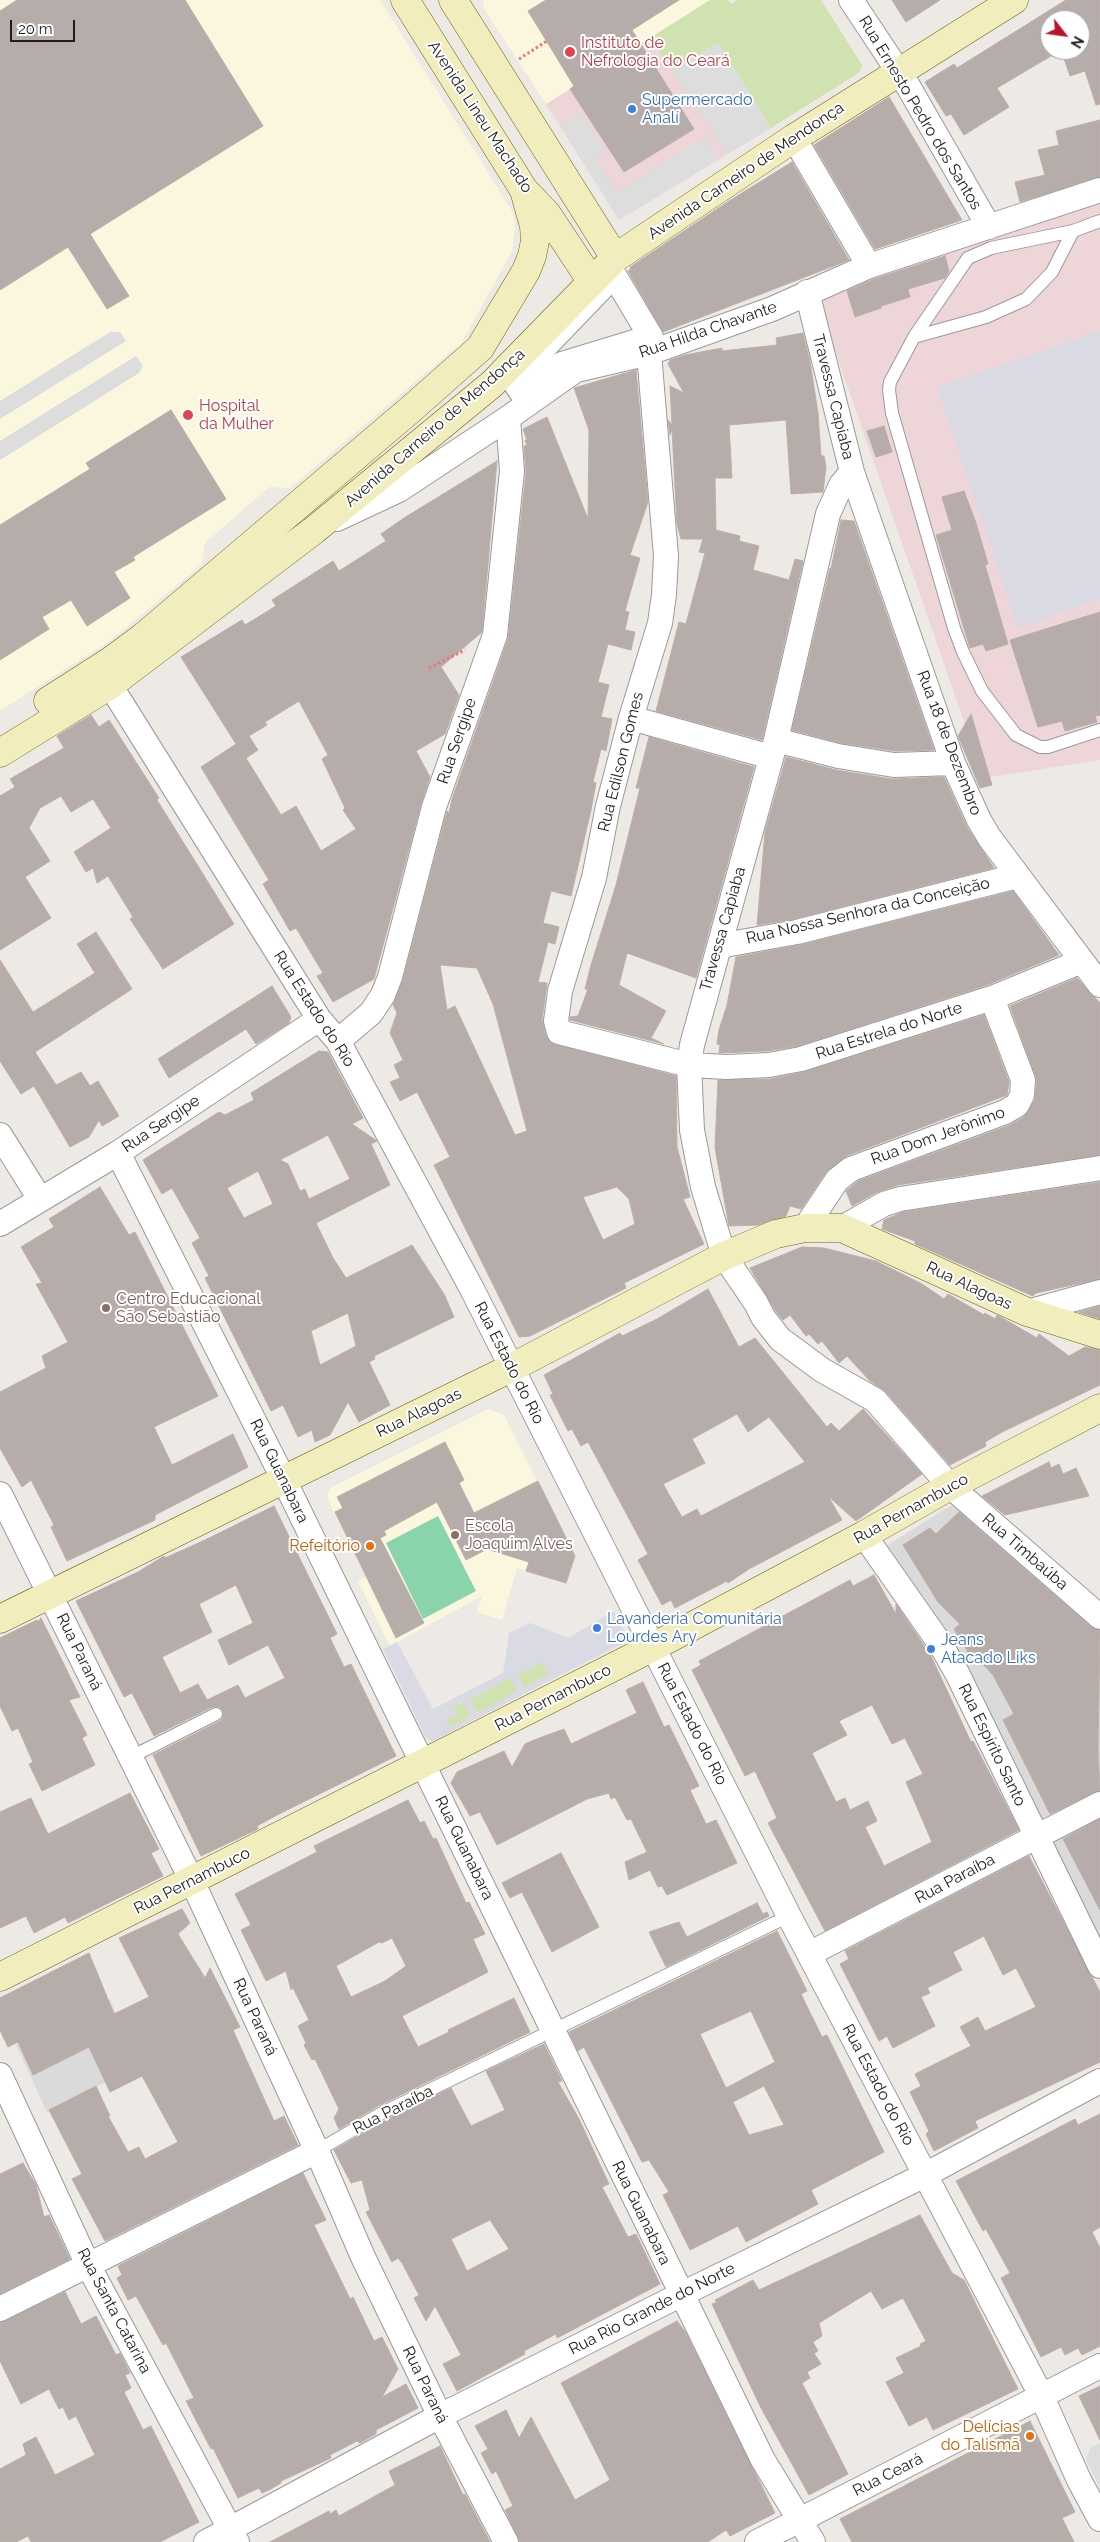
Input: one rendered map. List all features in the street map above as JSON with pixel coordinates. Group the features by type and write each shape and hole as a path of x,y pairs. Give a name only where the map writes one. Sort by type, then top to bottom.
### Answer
{"street":[{"path":"410,8 440,0"},
{"path":"453,0 615,258"},
{"name":"Rua Ernesto Pedro dos Santos","path":"851,0 898,71 989,227"},
{"name":"Avenida Carneiro de Mendonça","path":"0,753 110,685 313,531 492,384 615,258 794,138 1014,0"},
{"name":"Avenida Lineu Machado","path":"410,8 524,190 547,214 592,282"},
{"path":"794,138 869,266"},
{"name":"Avenida Carneiro de Mendonça","path":"0,731 112,660 143,637 425,398 480,348 522,280 532,256 535,241 534,226 524,190"},
{"name":"Rua Hilda Chavante","path":"313,531 399,490 508,418 576,370 650,345 763,312 869,266 1100,190"},
{"path":"614,275 650,345 562,364 522,392 513,380 614,275"},
{"name":"Travessa Capiaba","path":"807,292 852,472 841,485 828,514 773,749 698,1018 689,1065 692,1130 696,1157 724,1256 756,1303 762,1317 780,1339 822,1370 875,1400 950,1486"},
{"name":"Rua Edilson Gomes","path":"650,345 666,556 660,623 631,718 608,806 594,878 560,991 556,1028 562,1034 689,1065"},
{"name":"Rua Sergipe","path":"338,1041 371,1013 383,995 390,977 434,807 495,635 512,471 508,418"},
{"name":"Rua 18 de Dezembro","path":"852,472 954,763 979,820 1017,876 1100,985"},
{"name":"Rua Estado do Rio","path":"110,685 319,1019 338,1041 472,1289 789,1916 1042,2397 1079,2480 1100,2519"},
{"path":"631,718 773,749 838,756 894,765 954,763"},
{"name":"Rua Nossa Senhora da Conceição","path":"719,946 797,932 1017,876"},
{"name":"Rua Estrela do Norte","path":"689,1065 751,1067 801,1059 992,998 1082,961"},
{"name":"Rua Dom Jerônimo","path":"805,1228 837,1180 851,1169 1005,1112 1017,1105 1022,1095 1023,1080 992,998"},
{"name":"Rua Sergipe","path":"0,1224 118,1153 319,1019"},
{"path":"0,1135 40,1199"},
{"name":"Rua Guanabara","path":"118,1153 283,1478 553,2030 680,2295 772,2477 813,2542"},
{"name":"Rua Alagoas","path":"842,1228 884,1204 900,1199 1100,1168"},
{"name":"Rua Alagoas","path":"0,1619 283,1478 511,1368 724,1256 776,1234 805,1228 842,1228 1027,1312 1100,1335"},
{"path":"1027,1312 1100,1292"},
{"name":"Rua Pernambuco","path":"0,1977 653,1647 864,1535 950,1486 1100,1408"},
{"name":"Rua Timbaúba","path":"950,1486 1100,1617"},
{"name":"Rua Paraná","path":"0,1494 192,1881 317,2151 348,2223 440,2416 506,2542"},
{"name":"Rua Espírito Santo","path":"864,1535 942,1645 1100,1966"},
{"name":"Rua Paraíba","path":"809,1954 1100,1804"},
{"name":"Rua Santa Catarina","path":"0,2075 88,2264 234,2536"},
{"name":"Rua Rio Grande do Norte","path":"206,2542 234,2536 440,2416 680,2295 925,2175 1100,2081"},
{"name":"Rua Paraíba","path":"0,2309 317,2151"},
{"name":"Rua Ceará","path":"756,2542 1100,2366"}],"lane":[{"path":"1100,221 1073,231 991,248 968,258 914,337 890,382 890,401 963,652 982,690 1016,735 1040,747 1048,747 1100,730"},
{"path":"914,337 986,317 1026,299 1052,272 1073,231"},
{"path":"131,1758 216,1714"},
{"name":"Rua Paraíba","path":"317,2151 382,2113 789,1916"}],"path":[{"path":"512,63 547,41"},
{"path":"429,668 495,635"}],"shaded area":[{"name":"Hospital da Mulher","path":"0,0 380,0 512,211 515,223 513,249 462,342 290,488 269,487 205,543 202,564 111,640 0,711"},
{"name":"Instituto de Nefrologia do Ceará","path":"483,0 710,0 546,104 484,9"},
{"path":"650,38 673,70 771,128 619,220 546,104"},
{"path":"718,43 771,128 727,154 672,70"},
{"path":"581,113 607,152 596,160 617,192 706,137 719,159 619,220 560,126"},
{"path":"1100,202 1100,760 990,777 980,788 965,724 815,293"},
{"path":"1100,331 1100,599 1018,628 937,387"},
{"path":"110,332 120,332 126,341 0,419 0,401"},
{"path":"136,356 143,366 139,373 0,460 0,441"},
{"name":"Escola Joaquim Alves","path":"488,1409 504,1415 575,1558 566,1583 517,1568 502,1620 477,1612 482,1596 390,1646 358,1581 366,1577 327,1498 330,1488"},
{"path":"955,1503 1100,1628 1100,1958 883,1548"},
{"path":"614,1611 624,1632 621,1644 433,1741 426,1738 383,1649 397,1642 433,1709 503,1673 509,1633 530,1623 568,1638","holes":["542,1662 549,1674 524,1688 517,1675","510,1677 517,1691 477,1713 470,1700","463,1702 471,1716 450,1727 447,1720 457,1714 453,1707"]},
{"path":"110,1999 137,2066 47,2112 16,2045"},
{"path":"1100,2443 1100,2488 1086,2460 1091,2447"}],"green space":[{"path":"710,0 728,0 731,4 738,0 821,0 862,65 860,72 771,128 718,43 672,70 650,38"},
{"path":"438,1516 476,1591 423,1619 386,1543"},
{"path":"542,1662 549,1674 524,1688 517,1675"},
{"path":"510,1677 518,1691 477,1713 469,1700"},
{"path":"464,1702 471,1716 450,1727 446,1720 457,1714 453,1707"}],"building":[{"path":"17,0 185,0 263,126 90,234 129,296 107,309 68,247 0,290 0,11"},
{"path":"546,0 679,0 632,30 694,129 624,172 570,89 574,86 528,11"},
{"path":"892,0 940,0 906,22"},
{"path":"1066,0 1100,0 1100,104 1096,105 1085,71 1070,76 1064,60 1090,60 1090,10 1050,10"},
{"path":"1040,16 1040,60 1044,60 997,88 1009,107 964,135 951,114 946,116 925,82 954,64 957,68"},
{"path":"889,97 962,220 875,249 814,145"},
{"path":"1100,120 1100,177 1020,202 1015,182 1045,175 1038,150 1059,145 1056,131"},
{"path":"792,162 849,260 663,332 628,271 631,269 630,267 729,201"},
{"path":"945,256 949,271 945,278 908,289 910,297 855,317 847,291 874,279"},
{"path":"803,333 810,361 818,413 821,456 824,456 826,467 823,492 791,494 786,420 729,425 732,478 715,478 716,530 740,536 739,541 759,546 753,570 789,580 795,559 803,561 762,740 656,711 679,622 686,624 705,553 699,552 703,539 681,539 677,524 672,429 670,435 668,420 672,425 670,386 684,393 668,364 670,360 685,355 722,348 722,351 777,345 776,338"},
{"path":"636,370 648,502 630,555 640,558 625,611 629,612 625,630 635,632 631,650 608,644 598,682 609,685 601,717 612,719 606,751 601,749 593,782 596,783 591,810 571,896 551,891 543,923 559,927 555,944 548,942 538,982 547,983 542,1020 546,1036 550,1042 676,1076 677,1147 690,1197 683,1199 704,1244 624,1283 626,1288 530,1336 519,1337 434,1165 450,1157 440,1137 417,1092 400,1101 390,1082 400,1078 394,1065 403,1060 390,1033 397,1013 393,1005 403,980 447,811 449,813 452,799 508,639 526,472 524,446 527,445 525,440 527,440 523,429 547,417 588,519 589,430 574,388","holes":["440,965 477,968 493,1004 527,1131 515,1135 455,1006 447,1010","617,1187 629,1199 635,1224 603,1240 583,1197"]},
{"path":"171,410 226,499 133,557 135,560 114,572 130,598 87,626 71,600 42,617 49,629 0,660 0,525 90,469 86,463"},
{"path":"884,426 892,452 876,457 867,431"},
{"path":"497,461 482,632 441,667 459,695 445,734 416,751 430,777 374,979 333,1002 317,976 323,973 296,928 290,931 263,884 269,880 201,767 236,744 181,657 242,620 245,625 276,606 272,600 333,561 339,571 386,541 381,534","holes":["299,701 328,755 322,759 345,808 343,810 356,829 321,851 296,806 281,815 246,758 258,750 249,736 267,725 265,722"]},
{"path":"964,491 988,564 985,565 1008,644 986,651 983,644 970,648 936,535 952,530 942,497"},
{"path":"841,520 854,521 934,750 895,751 841,743 792,730"},
{"path":"1100,612 1100,715 1095,716 1097,722 1065,731 1062,721 1038,727 1010,640"},
{"path":"971,714 992,785 980,788 958,736"},
{"path":"91,715 99,727 109,720 159,798 157,800 234,924 163,969 130,919 133,917 108,876 97,883 93,868 86,872 74,852 111,828 93,799 71,812 61,796 40,808 29,828 50,861 25,877 51,918 0,950 0,796 15,787 10,779 64,748 57,736"},
{"path":"649,737 754,767 696,978 627,953 619,985 666,1011 651,1038 664,1044 570,1020 570,1017 578,1016 588,989 585,989 591,965 616,885 640,788 636,788"},
{"path":"786,757 836,770 892,779 944,777 967,827 994,868 794,919 757,925 765,832"},
{"path":"1013,891 1059,955 987,985 798,1046 767,1051 719,1053 720,1045 717,1044 719,1030 727,1005 736,957 800,945"},
{"path":"96,932 132,989 35,1052 56,1085 81,1072 90,1086 98,1081 119,1116 102,1126 99,1120 89,1137 70,1147 34,1086 21,1094 0,1061 0,960 33,1012 95,973 77,944"},
{"path":"1077,978 1100,1003 1100,1155 898,1185 877,1192 852,1206 846,1191 858,1181 1010,1125 1024,1117 1034,1101 1037,1081 1010,1006"},
{"path":"272,986 291,1017 289,1023 256,1044 246,1029 169,1078 158,1059"},
{"path":"984,1015 1009,1082 1007,1095 846,1156 826,1172 801,1209 790,1206 786,1216 758,1225 729,1226 715,1148 718,1080 770,1079 804,1072"},
{"path":"319,1051 328,1052 363,1118 352,1124 377,1141 371,1144 390,1185 316,1223 333,1258 346,1278 412,1245 444,1294 454,1317 374,1356 375,1359 369,1362 390,1405 359,1422 348,1402 330,1435 315,1442 312,1430 298,1437 283,1405 271,1411 205,1278 209,1276 192,1243 200,1238 172,1188 162,1194 143,1160 219,1112 225,1115 254,1100 251,1093","holes":["328,1135 350,1179 309,1199 305,1189 300,1191 288,1164 280,1160","258,1171 273,1204 244,1218 227,1188","348,1313 356,1346 320,1365 311,1331"]},
{"path":"1100,1182 1100,1279 1036,1293 1033,1296 915,1244 915,1241 882,1229 884,1220 903,1212"},
{"path":"100,1187 129,1235 135,1232 218,1396 154,1427 172,1465 233,1434 248,1467 155,1515 155,1520 67,1561 51,1527 54,1525 31,1480 22,1487 0,1448 0,1392 46,1368 42,1356 68,1342 36,1284 42,1283 21,1247 54,1227 49,1219"},
{"path":"802,1247 824,1248 876,1261 922,1284 944,1299 948,1294 984,1315 985,1313 995,1319 997,1315 1037,1338 1039,1334 1069,1356 1085,1347 1100,1350 1100,1385 1002,1432 985,1442 986,1446 950,1465 885,1391 870,1381 847,1356 839,1363 822,1341 818,1344 809,1334 806,1336 790,1315 783,1320 775,1310 750,1268"},
{"path":"708,1289 739,1347 755,1338 827,1427 831,1423 839,1431 863,1409 922,1474 856,1521 828,1496 842,1520 749,1569 728,1583 727,1581 675,1608 671,1600 662,1605 638,1560 648,1554 588,1442 581,1446 572,1429 568,1431 550,1395 553,1394 544,1375 620,1333 622,1336 657,1319","holes":["737,1414 748,1432 769,1417 805,1462 701,1516 697,1509 682,1517 663,1484 705,1463 692,1439"]},
{"path":"1100,1306 1100,1319 1079,1312"},
{"path":"445,1442 464,1480 459,1483 474,1513 538,1481 575,1556 566,1583 526,1571 529,1562 487,1549 466,1560 437,1502 384,1531 386,1535 380,1538 424,1623 396,1638 335,1512 343,1508 337,1497"},
{"path":"1049,1462 1051,1468 1059,1464 1063,1474 1076,1468 1089,1496 1005,1515 982,1496"},
{"path":"274,1506 337,1634 330,1638 344,1667 351,1664 396,1756 277,1815 257,1826 258,1829 201,1856 153,1755 220,1721 223,1718 223,1711 220,1707 212,1707 154,1736 132,1693 124,1697 76,1601 138,1572 164,1556 165,1558","holes":["236,1585 253,1623 218,1640 229,1665 268,1645 285,1678 245,1698 238,1685 207,1700 198,1684 180,1693 162,1657 212,1632 199,1604"]},
{"path":"959,1512 1091,1627 1100,1630 1098,1750 1100,1790 1050,1814 1003,1720 1014,1714 993,1675 974,1654 971,1657 954,1629 960,1624 938,1602 903,1545 930,1528 936,1534"},
{"path":"874,1575 896,1614 896,1604 931,1656 971,1742 973,1741 1019,1830 825,1931 768,1823 777,1818 755,1771 745,1776 692,1670 701,1665 699,1661 850,1580 853,1586","holes":["872,1705 892,1744 905,1738 923,1774 906,1782 932,1842 884,1866 865,1827 877,1821 868,1801 850,1810 845,1798 836,1802 812,1753 847,1735 839,1721"]},
{"path":"41,1618 80,1697 69,1700 87,1735 82,1738 95,1765 42,1791 29,1764 33,1762 18,1728 12,1731 0,1706 0,1638 37,1620 38,1622"},
{"path":"643,1682 664,1727 669,1725 699,1786 690,1790 706,1824 716,1820 737,1863 667,1895 662,1886 658,1887 650,1870 629,1880 625,1862 647,1852 631,1819 627,1820 615,1797 611,1799 609,1793 587,1799 497,1845 480,1812 470,1816 451,1783 457,1772 504,1751 512,1767 525,1744 534,1740 564,1729 571,1744 637,1713 626,1690"},
{"path":"130,1793 159,1849 151,1853 163,1876 68,1923 65,1917 34,1933 26,1916 0,1928 0,1812 31,1798 48,1834"},
{"path":"408,1800 420,1823 424,1821 433,1839 436,1838 466,1903 469,1902 485,1934 473,1939 488,1972 402,2016 418,2047 449,2032 448,2030 514,1998 530,2032 378,2106 339,2129 334,2118 339,2109 315,2059 312,2060 304,2045 306,2043 298,2026 309,2020 293,1988 291,1990 286,1971 266,1981 241,1930 251,1925 235,1894 317,1852 314,1846","holes":["392,1938 406,1966 385,1981 351,1997 336,1966 379,1942 382,1943"]},
{"path":"1100,1819 1100,1910 1063,1839"},
{"path":"561,1853 599,1927 552,1952 522,1892 510,1898 502,1883"},
{"path":"1029,1856 1100,1992 1100,2062 975,2121 978,2128 934,2151 926,2134 929,2131 910,2092 921,2086 915,2074 971,2046 960,2027 978,2017 985,2031 1036,2007 1016,1968 1003,1975 984,1936 953,1952 962,1970 927,1988 930,1993 921,1997 935,2026 893,2048 887,2036 879,2041 840,1964 849,1959 845,1951"},
{"path":"757,1903 763,1914 767,1912 769,1916 666,1967 649,1932 679,1922 687,1937"},
{"path":"182,1909 190,1923 178,1934 205,1978 210,1968 240,2027 233,2030 274,2121 284,2116 298,2145 105,2241 72,2179 82,2174 49,2110 96,2086 110,2116 108,2116 128,2152 139,2147 145,2159 178,2142 142,2076 110,2092 89,2047 33,2075 18,2042 8,2047 0,2030 0,1998 89,1953 114,2014 149,1997 119,1938"},
{"path":"777,1931 807,1991 801,1994 822,2037 827,2035 884,2152 811,2190 818,2204 746,2242 738,2226 690,2250 663,2195 669,2192 649,2160 642,2162 584,2047 578,2051 569,2032","holes":["751,2011 775,2062 726,2088 700,2034","764,2086 784,2125 749,2135 733,2102"]},
{"path":"544,2044 562,2081 558,2082 579,2119 609,2184 602,2187 628,2237 636,2234 660,2284 557,2338 556,2334 524,2351 525,2354 457,2391 443,2364 461,2355 435,2306 426,2321 414,2298 419,2295 402,2263 398,2258 392,2262 366,2212 370,2210 362,2180 351,2183 334,2150 386,2120 451,2088 471,2126 505,2110 486,2071","holes":["490,2220 509,2249 467,2271 451,2239"]},
{"path":"1100,2114 1100,2227 1092,2232 1100,2248 1100,2346 1082,2355 1078,2348 1065,2355 1061,2347 1041,2357 1001,2278 1010,2273 986,2229 983,2231 956,2181 1075,2119 1078,2125"},
{"path":"23,2163 36,2185 44,2217 49,2215 70,2259 0,2294 0,2174"},
{"path":"303,2173 326,2220 314,2225 350,2299 353,2297 374,2341 382,2337 398,2369 382,2397 406,2384 418,2408 376,2430 376,2434 360,2443 357,2441 330,2455 331,2458 281,2481 281,2483 269,2490 262,2493 259,2488 238,2498 213,2448 211,2449 186,2401 194,2398 166,2343 163,2345 136,2296 128,2300 117,2278 122,2275 118,2266"},
{"path":"920,2215 952,2273 964,2280 1018,2389 933,2430 927,2417 909,2426 886,2382 904,2373 896,2358 921,2346 920,2344 926,2341 903,2298 882,2309 871,2291 819,2323 822,2336 813,2342 818,2351 814,2353 821,2364 807,2372 810,2378 802,2383 848,2474 809,2495 760,2406 712,2304 717,2302 715,2300 753,2280 759,2290"},
{"path":"65,2292 81,2324 96,2316 116,2355 120,2353 130,2373 125,2375 131,2388 124,2392 143,2430 151,2426 199,2522 160,2542 31,2542 28,2536 16,2542 0,2542 0,2469 26,2455 23,2444 36,2437 55,2475 95,2455 76,2416 69,2420 63,2407 59,2409 49,2389 21,2404 0,2361 0,2323"},
{"path":"677,2321 686,2333 775,2513 730,2536 726,2530 708,2542 520,2542 505,2510 513,2506 496,2471 492,2474 481,2453 488,2449 475,2426 506,2410 519,2438 531,2417 575,2500 610,2480 561,2383"},
{"path":"1100,2386 1100,2440 1079,2396"},
{"path":"1030,2421 1075,2512 1062,2518 1074,2542 852,2542 840,2519"},
{"path":"440,2446 463,2495 465,2494 490,2542 270,2542 329,2511 330,2514 336,2510 339,2516 395,2485 389,2471"}],"place":[{"name":"Instituto de Nefrologia do Ceará","path":"570,52"},
{"name":"Supermercado Analí","path":"632,109"},
{"name":"Hospital da Mulher","path":"188,415"},
{"name":"Centro Educacional São Sebastião","path":"106,1308"},
{"name":"Escola Joaquim Alves","path":"455,1535"},
{"name":"Refeitório","path":"370,1546"},
{"name":"Lavanderia Comunitária Lourdes Ary","path":"597,1628"},
{"name":"Jeans Atacado Liks","path":"931,1649"},
{"name":"Delícias do Talismã","path":"1030,2436"}]}
